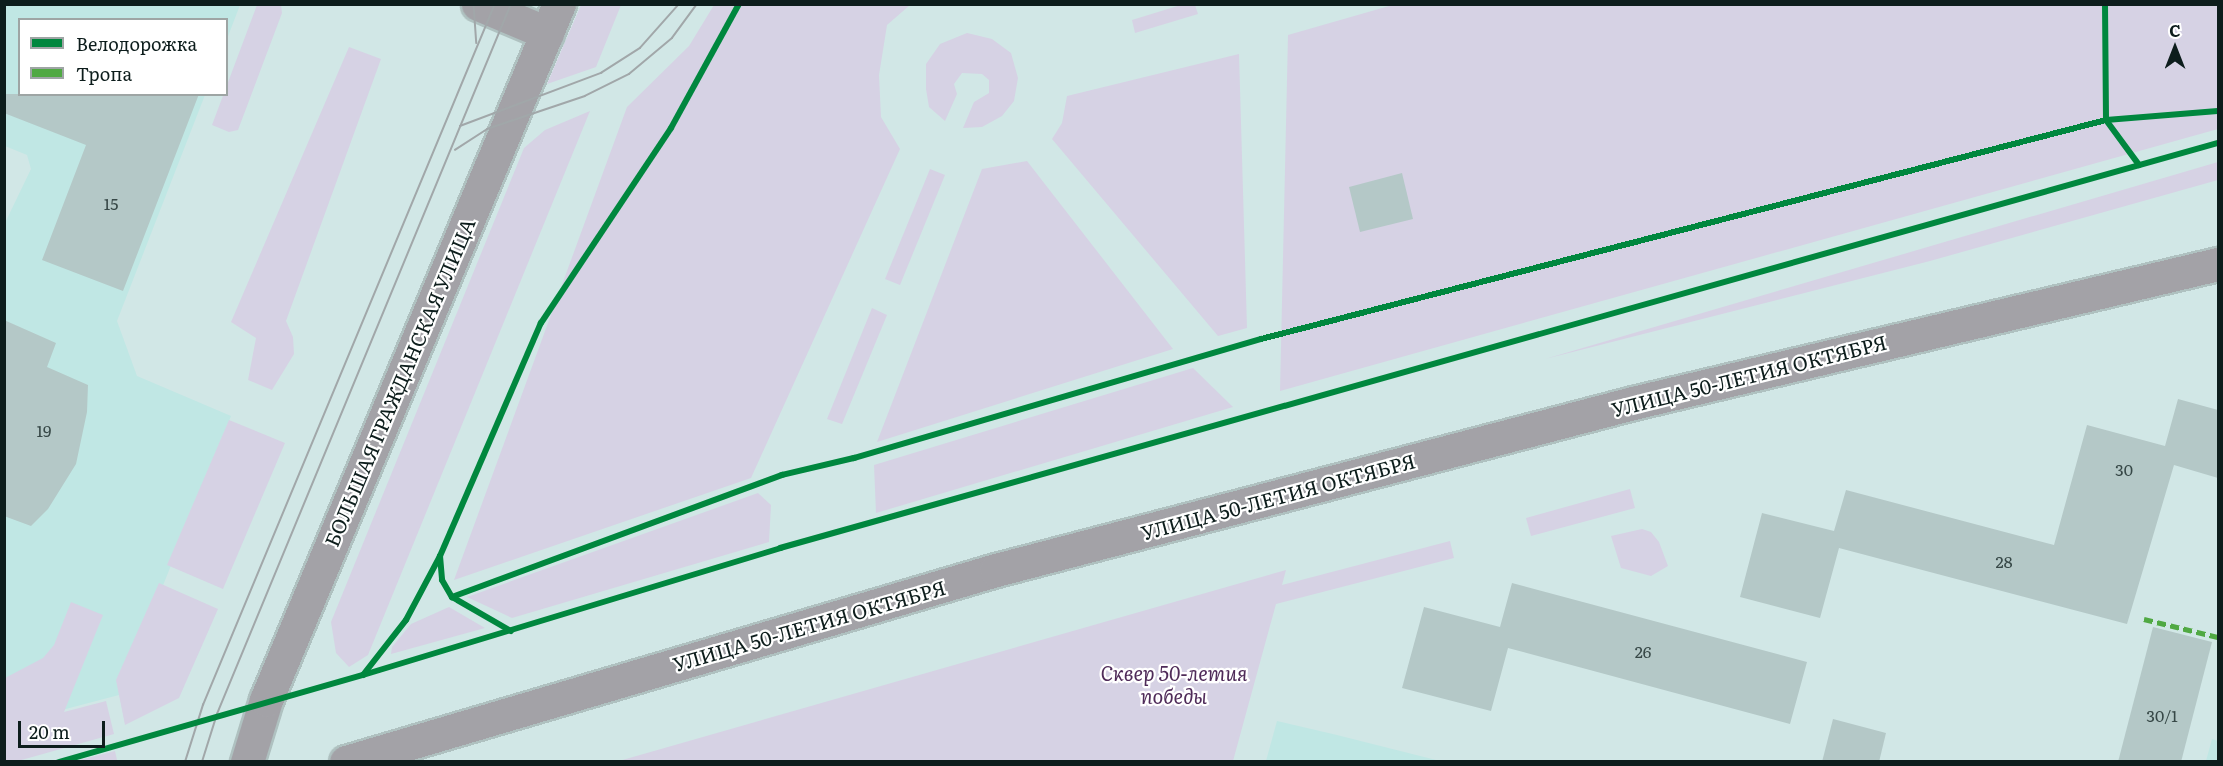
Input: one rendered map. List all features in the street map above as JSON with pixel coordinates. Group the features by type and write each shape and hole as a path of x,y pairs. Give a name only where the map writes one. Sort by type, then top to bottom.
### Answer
{"main road":[{"path":"478,4 553,19"},
{"name":"БОЛЬШАЯ ГРАЖДАНСКАЯ УЛИЦА","path":"247,762 266,700 553,19"},
{"path":"2063,298 2218,247"},
{"name":"УЛИЦА 50-ЛЕТИЯ ОКТЯБРЯ","path":"346,762 996,570 1633,403 2063,298 2218,264"}],"shaded area":[{"path":"5,5 240,5 228,36 228,18 18,18 18,96 205,96 117,321 137,376 231,416 119,695 5,725 4,225 31,169 27,155 5,146"},
{"path":"1277,721 1337,735 1440,761 1266,761"},
{"path":"2212,739 2218,741 2218,761 2206,761"}],"green space":[{"path":"1184,4 1195,5 1198,14 1135,33 1132,20"},
{"path":"1396,4 2218,5 2218,129 1280,391 1288,35"},
{"path":"257,5 281,5 282,13 238,130 229,132 212,125 223,96 228,96 228,82"},
{"path":"581,5 621,5 596,67 547,84"},
{"path":"714,5 910,5 887,25 879,75 881,117 900,149 751,478 454,580 627,107 689,46"},
{"path":"967,33 992,39 1011,53 1018,78 1014,101 1002,116 982,127 963,128 974,102 989,93 989,80 982,74 962,73 954,84 957,94 945,121 929,107 926,89 926,64 940,44"},
{"path":"349,47 381,59 286,321 293,337 294,354 272,390 248,380 256,338 231,322"},
{"path":"1239,54 1247,328 1218,336 1052,139 1062,123 1067,96"},
{"path":"590,111 368,655 349,667 336,653 331,622 524,148 545,130"},
{"path":"1027,161 1173,349 877,442 982,169"},
{"path":"2218,162 2218,180 1930,261 1545,359"},
{"path":"930,169 945,175 900,285 885,279"},
{"path":"872,308 887,315 842,424 827,419"},
{"path":"1193,368 1233,407 876,513 874,465"},
{"path":"229,420 285,443 223,589 167,565"},
{"path":"1630,489 1635,508 1531,536 1526,518"},
{"path":"758,493 771,505 769,542 512,618 467,597"},
{"path":"1642,529 1651,532 1659,542 1668,566 1651,576 1621,568 1611,536"},
{"name":"Сквер 50-летия победы","path":"1450,541 1454,558 1276,604 1233,761 619,761 1286,570 1282,585"},
{"path":"159,583 218,609 179,698 125,725 116,680"},
{"path":"71,602 103,615 64,712 106,701 114,734 18,761 5,761 5,678 43,658 54,645"},
{"path":"449,607 485,628 391,654 392,647 411,624"},
{"path":"115,751 117,760 114,761 76,761"}],"building":[{"path":"4,94 18,94 18,96 198,96 123,291 42,260 86,145 4,113"},
{"path":"1402,173 1413,219 1360,232 1349,187"},
{"path":"4,320 56,343 47,367 88,385 87,412 76,464 48,509 31,526 4,516"},
{"path":"2178,399 2218,410 2218,478 2174,465 2127,624 1839,548 1820,618 1740,597 1762,513 1834,531 1846,490 2054,545 2087,425 2165,446"},
{"path":"1512,583 1807,662 1790,724 1508,648 1491,711 1402,688 1424,607 1500,627"},
{"path":"2153,627 2212,642 2181,762 2118,762"},
{"path":"1833,719 1886,733 1879,762 1822,762"}],"tram line":[{"path":"474,4 477,43"},
{"path":"185,762 203,705 495,4"},
{"path":"202,762 217,714 511,4"},
{"path":"460,126 601,73 640,48 679,4"},
{"path":"455,150 487,129 585,96 629,74 672,38 697,4"}],"marked path":[{"path":"2144,619 2218,637"}],"cycle path":[{"path":"363,675 406,620 440,556 541,323 671,128 739,4"},
{"path":"2105,4 2106,120 2139,165"},
{"path":"452,597 782,475 854,458 1261,339 2106,120 2218,111"},
{"path":"59,762 363,675 780,548 2218,143"},
{"path":"440,556 442,580 452,597 511,631"}]}
